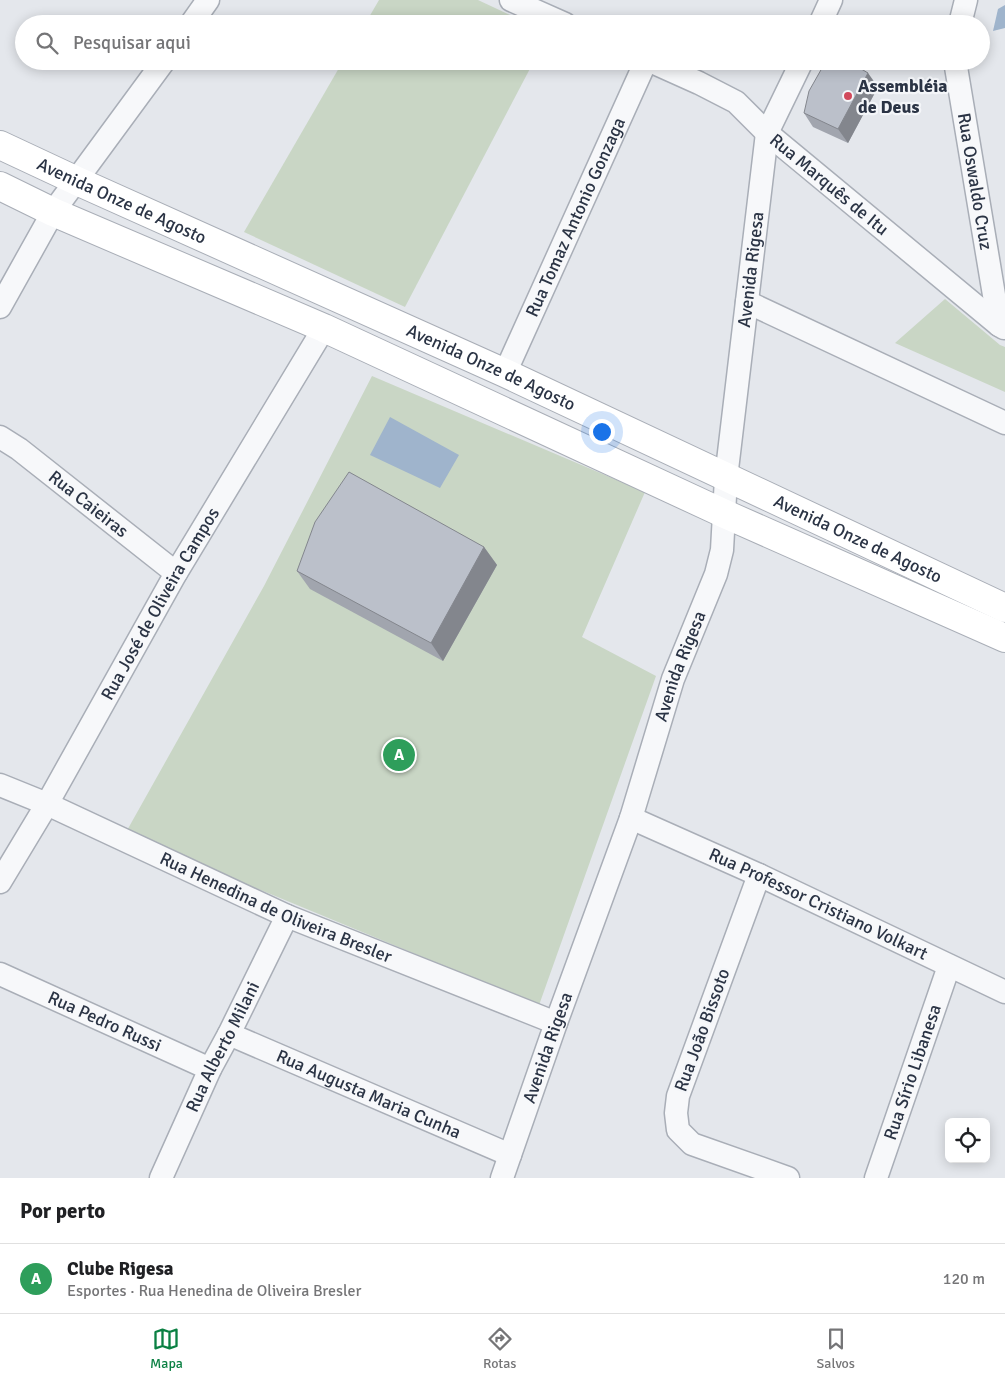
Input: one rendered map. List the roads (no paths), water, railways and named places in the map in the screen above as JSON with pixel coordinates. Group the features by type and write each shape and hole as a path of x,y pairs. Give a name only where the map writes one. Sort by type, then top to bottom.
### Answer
{"main road":[{"name":"Avenida Onze de Agosto","path":"0,145 505,373 1005,608"},
{"name":"Avenida Onze de Agosto","path":"0,186 53,212 324,328 725,514 1005,638"}],"street":[{"path":"197,15 208,0"},
{"path":"511,0 545,15"},
{"path":"824,15 831,0"},
{"path":"962,15 966,0"},
{"path":"0,307 53,212 157,70"},
{"name":"Rua Tomaz Antonio Gonzaga","path":"505,373 644,70"},
{"name":"Rua Marquês de Itu","path":"669,70 736,102 768,134 1002,327"},
{"name":"Avenida Rigesa","path":"502,1178 631,818 673,679 716,574 722,550 726,478 768,134 798,70"},
{"name":"Rua Oswaldo Cruz","path":"957,70 1002,327"},
{"path":"748,302 1005,423"},
{"name":"Rua José de Oliveira Campos","path":"0,882 47,804 176,573 324,328"},
{"name":"Rua Caieiras","path":"0,437 19,449 176,573"},
{"name":"Rua Henedina de Oliveira Bresler","path":"0,785 47,804 287,916 556,1024"},
{"name":"Rua Professor Cristiano Volkart","path":"631,818 759,875 1005,992"},
{"name":"Rua João Bissoto","path":"759,875 678,1096 676,1113 678,1130 692,1144 788,1178"},
{"name":"Rua Alberto Milani","path":"161,1178 210,1069 287,916"},
{"name":"Rua Sírio Libanesa","path":"876,1178 949,966"},
{"name":"Rua Pedro Russi","path":"0,974 210,1069"},
{"name":"Rua Augusta Maria Cunha","path":"229,1034 510,1155"}],"water":[{"path":"1005,5 1005,28 993,31 998,9"},
{"path":"390,417 459,455 440,488 370,455"}],"place":[{"name":"Assembléia de Deus","path":"848,96"},
{"name":"Clube Rigesa","path":"399,755"}]}
